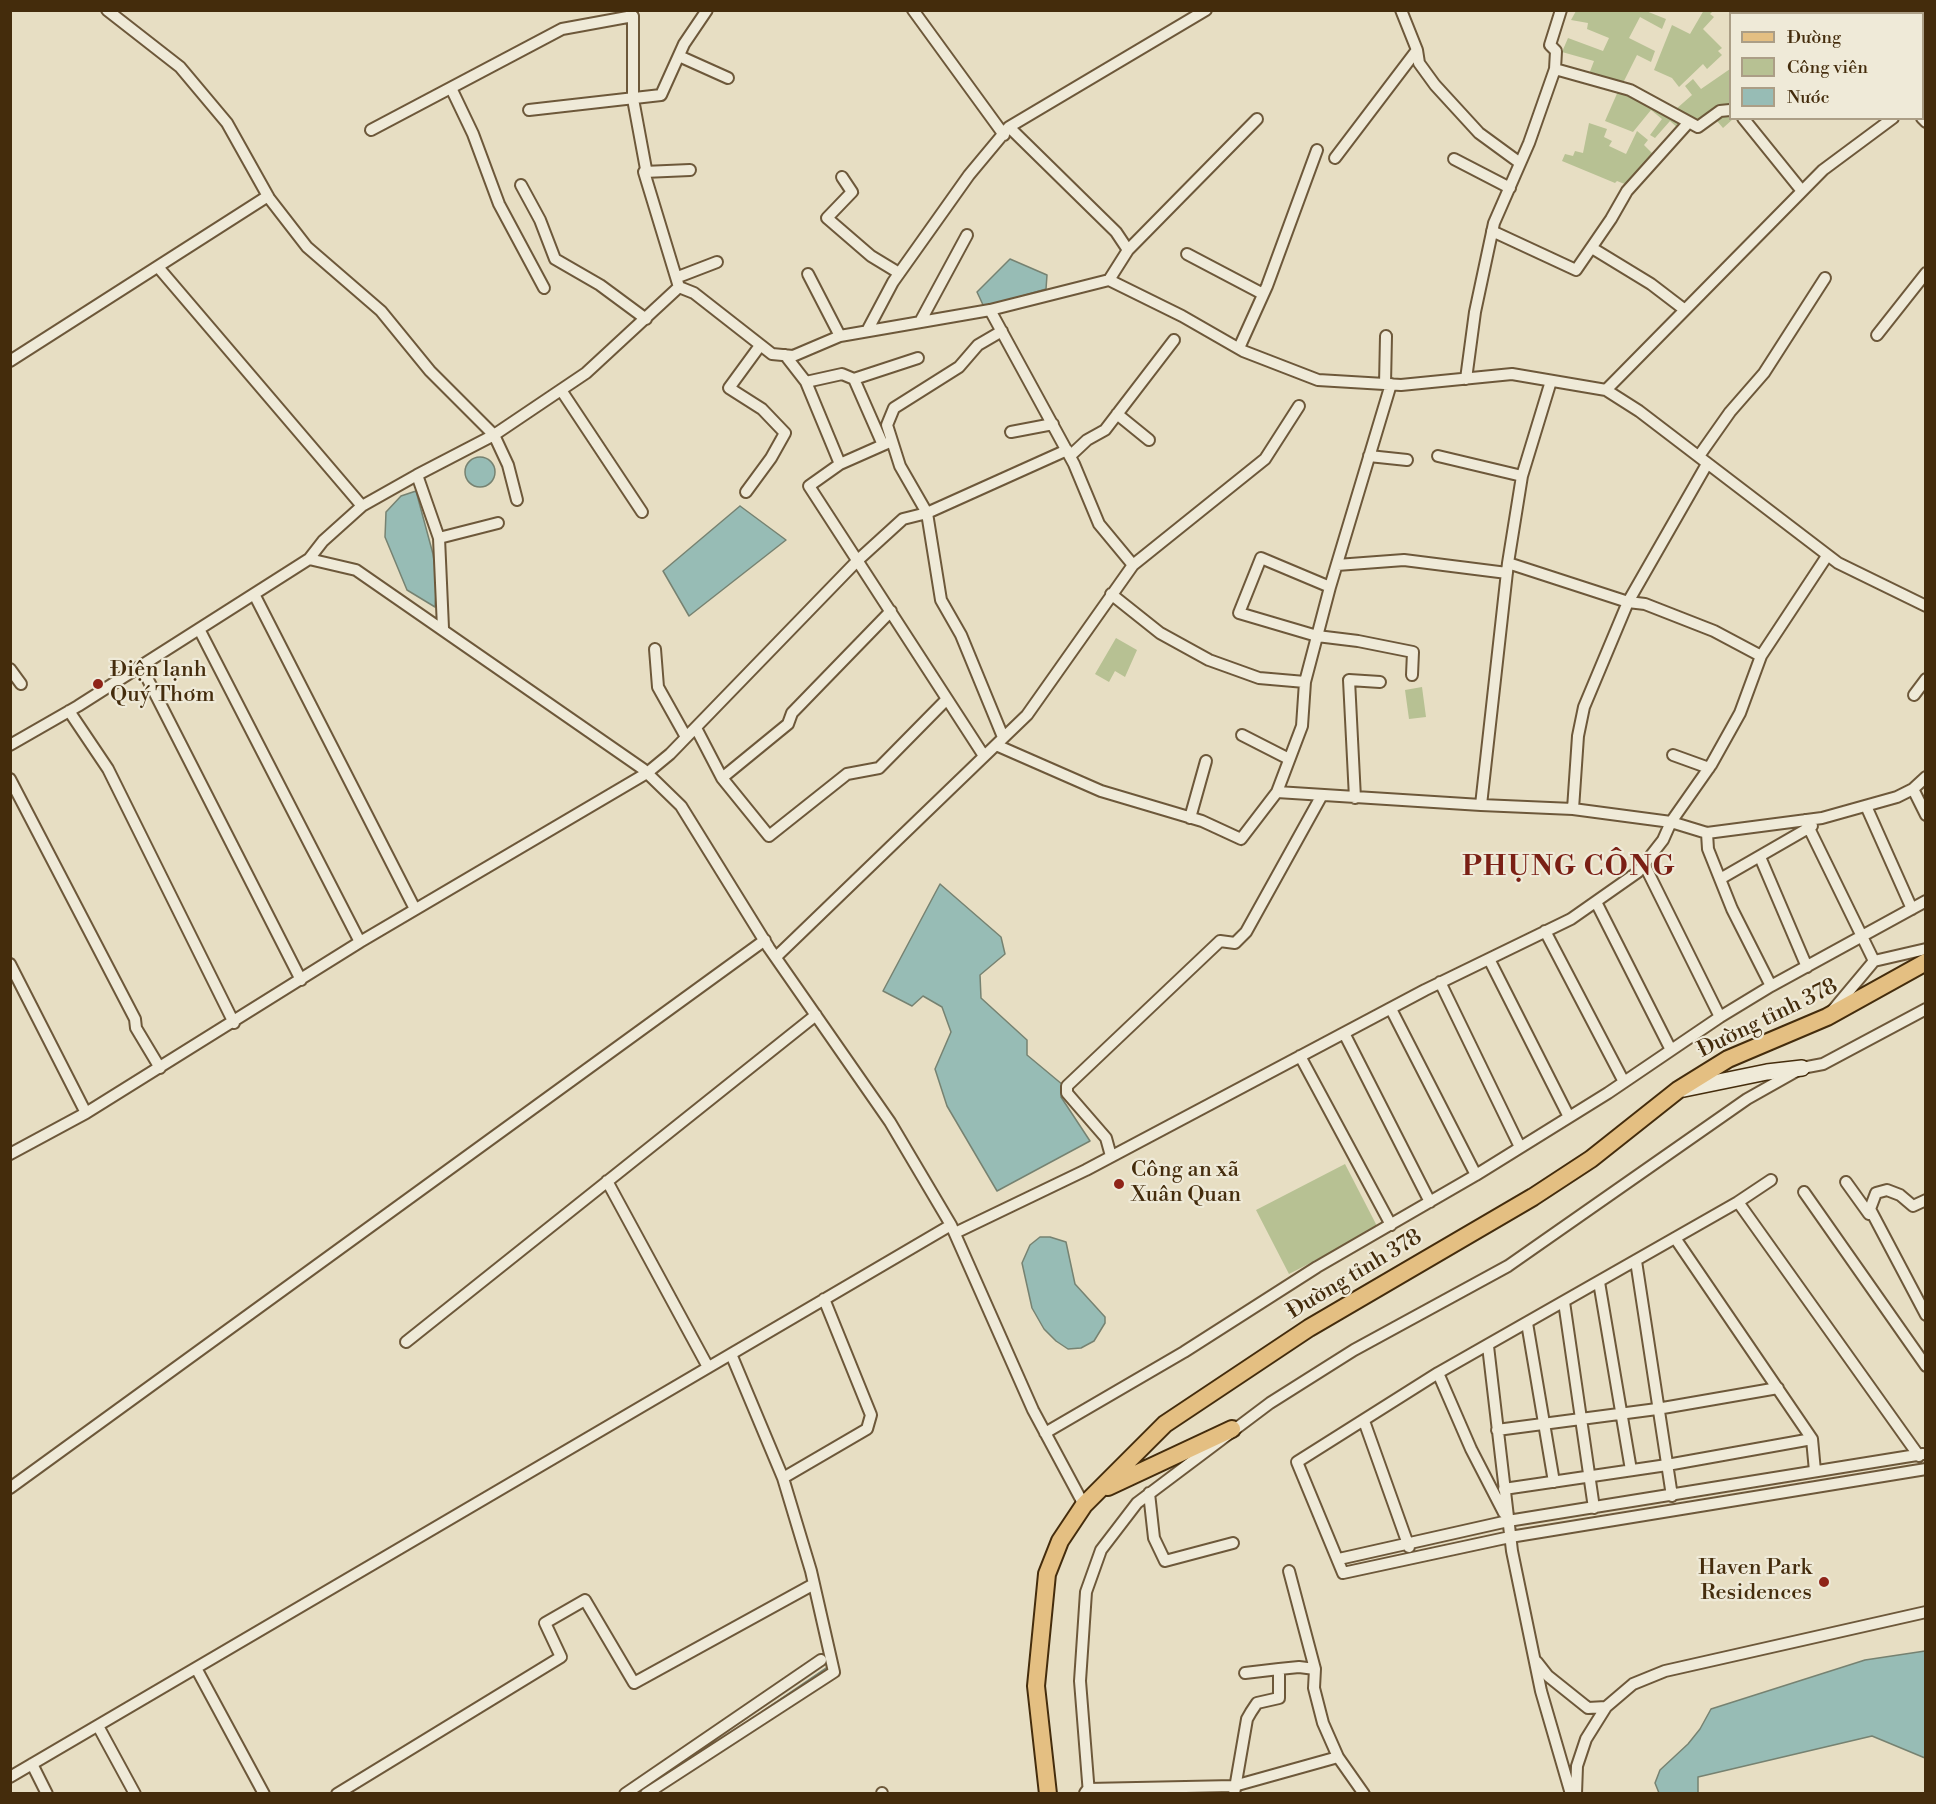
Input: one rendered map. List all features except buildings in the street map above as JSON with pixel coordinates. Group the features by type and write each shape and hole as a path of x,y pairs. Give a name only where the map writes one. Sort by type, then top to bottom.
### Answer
{"main road":[{"name":"Đường tỉnh 378","path":"1048,1794 1036,1686 1047,1574 1060,1541 1084,1505 1165,1424 1317,1323 1533,1197 1591,1159 1678,1090 1756,1045 1827,1017 1926,962"},
{"path":"1678,1090 1767,1072 1802,1068"},
{"path":"1097,1492 1232,1429"}],"street":[{"path":"108,10 180,67 227,123 268,196 307,247 381,311 430,371 494,435 508,465 517,500"},
{"path":"529,110 661,95 679,56 707,10"},
{"path":"913,10 1006,131 1116,232 1128,250"},
{"path":"867,331 899,273 969,175 1006,131 1206,10"},
{"path":"1401,10 1417,50 1419,63 1435,85 1479,133 1520,163"},
{"path":"1466,378 1475,312 1492,231 1555,69 1556,51 1550,45 1561,10"},
{"path":"371,130 562,29 633,16 633,99 646,169 644,172 678,282 759,347 772,354 793,356 840,336 990,310 1109,280 1182,316 1239,348 1318,380 1388,384 1512,374 1606,390 1703,460 1827,556 1926,606"},
{"path":"1335,158 1417,50"},
{"path":"679,56 728,78"},
{"path":"1555,69 1630,90 1701,127 1720,111 1729,110"},
{"path":"450,87 473,134 499,204 544,288"},
{"path":"1109,280 1128,250 1257,119"},
{"path":"1746,120 1802,191"},
{"path":"1606,390 1823,170 1890,120"},
{"path":"1492,231 1576,270 1627,191 1689,122"},
{"path":"1239,348 1263,294 1317,150"},
{"path":"1454,159 1510,188"},
{"path":"644,172 690,170"},
{"path":"842,177 852,192 828,218 871,256 899,273"},
{"path":"521,185 540,220 555,259 600,285 646,319"},
{"path":"10,361 268,196"},
{"path":"920,322 967,235"},
{"path":"1592,248 1651,284 1685,310"},
{"path":"1188,254 1263,294"},
{"path":"10,744 69,711 309,559 323,541 362,506 494,435 586,373 646,319 678,282 717,262"},
{"path":"158,267 362,506"},
{"path":"1877,335 1926,273"},
{"path":"808,274 840,336"},
{"path":"1574,809 1578,736 1584,707 1628,602 1730,412 1764,374 1825,278"},
{"path":"990,310 1069,453 1099,524 1133,565"},
{"path":"887,443 886,425 894,408 959,367 978,345 1002,331"},
{"path":"806,382 842,374 854,379 927,513 941,600 961,635 999,741 1101,791 1190,818 1241,839 1276,792 1302,726 1305,682 1388,384 1386,336"},
{"path":"10,1154 86,1113 234,1023 360,942 647,773 686,738 858,560 903,519 927,513 1069,453 1105,430 1174,340"},
{"path":"746,492 771,458 784,433 762,410 729,388 759,347"},
{"path":"785,355 806,382 840,464"},
{"path":"854,379 918,358"},
{"path":"1481,805 1507,568 1522,476 1551,381"},
{"path":"561,390 642,512"},
{"path":"776,957 1027,715 1133,565 1265,459 1299,406"},
{"path":"1117,414 1149,440"},
{"path":"1011,432 1053,424"},
{"path":"887,443 840,464 809,486 984,756"},
{"path":"1369,456 1407,460"},
{"path":"1438,456 1522,476"},
{"path":"417,475 438,538 443,627"},
{"path":"438,538 498,523"},
{"path":"10,1777 824,1299 953,1229 1111,1156 1300,1056 1345,1035 1440,982 1571,919 1638,872 1664,840 1671,822 1709,768 1740,713 1761,656 1827,556"},
{"path":"1330,587 1261,558 1239,613 1317,636 1358,641 1413,652 1412,675"},
{"path":"309,559 356,570 443,627 647,773 681,806 776,957 890,1122 953,1229 1045,1433 1084,1505"},
{"path":"1337,565 1404,560 1507,568 1628,602 1645,604 1714,631 1761,656"},
{"path":"254,594 415,909"},
{"path":"1111,594 1160,633 1209,660 1259,678 1305,682"},
{"path":"723,777 788,724 792,713 891,611"},
{"path":"199,629 360,942"},
{"path":"655,649 658,687 686,738"},
{"path":"141,666 300,980"},
{"path":"10,669 21,684"},
{"path":"1914,695 1926,679"},
{"path":"1355,798 1349,680 1380,682"},
{"path":"696,728 723,777 769,836 847,774 879,768 947,699"},
{"path":"69,711 108,769 234,1023"},
{"path":"1242,735 1289,759"},
{"path":"1672,755 1709,768"},
{"path":"1190,818 1206,761"},
{"path":"1720,879 1760,857 1821,818 1866,806 1913,789 1926,777"},
{"path":"10,779 135,1019 136,1028 160,1068"},
{"path":"1913,789 1926,815"},
{"path":"1276,792 1574,809 1671,822 1707,833 1807,825"},
{"path":"1111,1156 1106,1138 1067,1093 1067,1086 1220,941 1234,944 1246,932 1322,795"},
{"path":"1866,806 1912,909"},
{"path":"1807,825 1874,961"},
{"path":"1707,833 1708,849 1720,879 1771,986"},
{"path":"1760,857 1807,967"},
{"path":"1644,864 1720,1017"},
{"path":"1045,1433 1476,1175 1771,986 1926,901"},
{"path":"1596,902 1671,1050"},
{"path":"1545,931 1624,1082"},
{"path":"10,1488 435,1177 619,1048 765,940"},
{"path":"1827,1017 1874,961 1926,949"},
{"path":"1489,958 1569,1117"},
{"path":"10,964 86,1113"},
{"path":"1440,982 1520,1147"},
{"path":"1391,1009 1476,1175"},
{"path":"1338,1756 1234,1790 1087,1792 1080,1680 1086,1592 1101,1550 1121,1521 1149,1492 1185,1468 1232,1429 1354,1350 1508,1266 1707,1125 1802,1068 1823,1064 1926,1009"},
{"path":"406,1342 816,1015"},
{"path":"1345,1035 1430,1202"},
{"path":"1300,1056 1391,1225"},
{"path":"1771,1180 1676,1238 1438,1373 1297,1462 1343,1573 1412,1556 1510,1537 1926,1469"},
{"path":"608,1181 708,1367"},
{"path":"1846,1182 1871,1217 1926,1315"},
{"path":"1871,1217 1872,1197 1880,1191 1894,1192 1913,1206 1926,1200"},
{"path":"1804,1192 1926,1366"},
{"path":"1339,1559 1407,1541 1508,1521 1922,1454 1738,1202"},
{"path":"1676,1238 1812,1439 1815,1471"},
{"path":"1636,1261 1672,1496"},
{"path":"1599,1282 1631,1470"},
{"path":"783,1478 867,1429 872,1415 824,1299"},
{"path":"1564,1302 1594,1508"},
{"path":"1527,1323 1554,1482"},
{"path":"1488,1346 1510,1537 1548,1718 1574,1794"},
{"path":"646,1794 834,1672 814,1584 783,1478 731,1354"},
{"path":"1438,1373 1471,1449 1508,1521"},
{"path":"1497,1430 1657,1409 1778,1388"},
{"path":"1364,1421 1412,1556"},
{"path":"1504,1489 1667,1465 1812,1439"},
{"path":"1149,1492 1154,1538 1165,1561 1233,1543"},
{"path":"1289,1571 1315,1669 1314,1688 1323,1723 1338,1756 1364,1794"},
{"path":"337,1794 561,1657 545,1623 585,1600 634,1683 814,1584"},
{"path":"1574,1794 1576,1774 1586,1739 1606,1707 1633,1684 1665,1671 1926,1612"},
{"path":"1534,1656 1548,1676 1588,1708 1606,1707"},
{"path":"625,1794 821,1660"},
{"path":"1245,1673 1299,1667 1315,1669"},
{"path":"196,1668 264,1794"},
{"path":"1234,1790 1247,1719 1257,1703 1279,1698 1279,1669"},
{"path":"98,1726 135,1794"},
{"path":"32,1764 47,1794"}],"green space":[{"path":"1704,10 1713,11 1710,14 1714,17 1703,29 1722,48 1718,51 1722,55 1707,69 1703,64 1679,87 1672,78 1654,70 1672,25 1690,34"},
{"path":"1576,11 1646,11 1666,19 1662,29 1640,17 1629,38 1655,51 1651,62 1637,55 1622,85 1589,74 1594,61 1562,52 1568,38 1603,51 1609,38 1587,29 1588,23 1571,20"},
{"path":"1729,70 1729,120 1732,120 1723,128 1712,115 1701,125 1675,110 1692,95 1685,86 1693,79 1701,89"},
{"path":"1619,89 1686,122 1679,129 1670,121 1655,138 1650,135 1662,119 1651,110 1633,132 1605,121"},
{"path":"1589,123 1607,129 1604,137 1612,141 1609,146 1626,154 1637,131 1648,140 1644,145 1654,155 1627,185 1617,181 1615,183 1562,161 1565,154 1573,156 1575,151 1583,153"},
{"path":"1116,638 1137,650 1125,677 1115,671 1109,682 1095,674"},
{"path":"1422,687 1426,717 1409,719 1405,690"},
{"path":"1345,1164 1378,1228 1289,1274 1256,1210"}],"water":[{"path":"1010,259 1047,275 1046,289 984,307 977,292"},
{"path":"480,457 491,461 495,472 491,483 480,487 469,483 465,472 469,461"},
{"path":"416,491 433,554 437,580 435,607 407,590 385,537 386,512 401,496"},
{"path":"740,506 786,540 689,616 663,571"},
{"path":"940,884 1001,937 1005,954 980,975 981,998 1027,1040 1027,1055 1063,1085 1061,1097 1090,1141 997,1191 947,1106 935,1069 951,1032 942,1007 923,996 912,1006 883,991"},
{"path":"1040,1237 1050,1237 1066,1242 1075,1284 1105,1317 1105,1323 1094,1341 1081,1348 1068,1349 1056,1341 1044,1329 1032,1308 1022,1263 1030,1245"},
{"path":"1925,1651 1925,1758 1872,1736 1698,1777 1698,1793 1659,1793 1655,1783 1660,1770 1688,1744 1711,1709 1865,1660"}],"waterway":[{"path":"763,1712 829,1667"}],"place":[{"name":"Điện lạnh Quý Thơm","path":"98,684"},
{"name":"Công an xã Xuân Quan","path":"1119,1184"},
{"name":"Haven Park Residences","path":"1824,1582"}],"district":[{"name":"PHỤNG CÔNG","path":"1569,868"}]}
